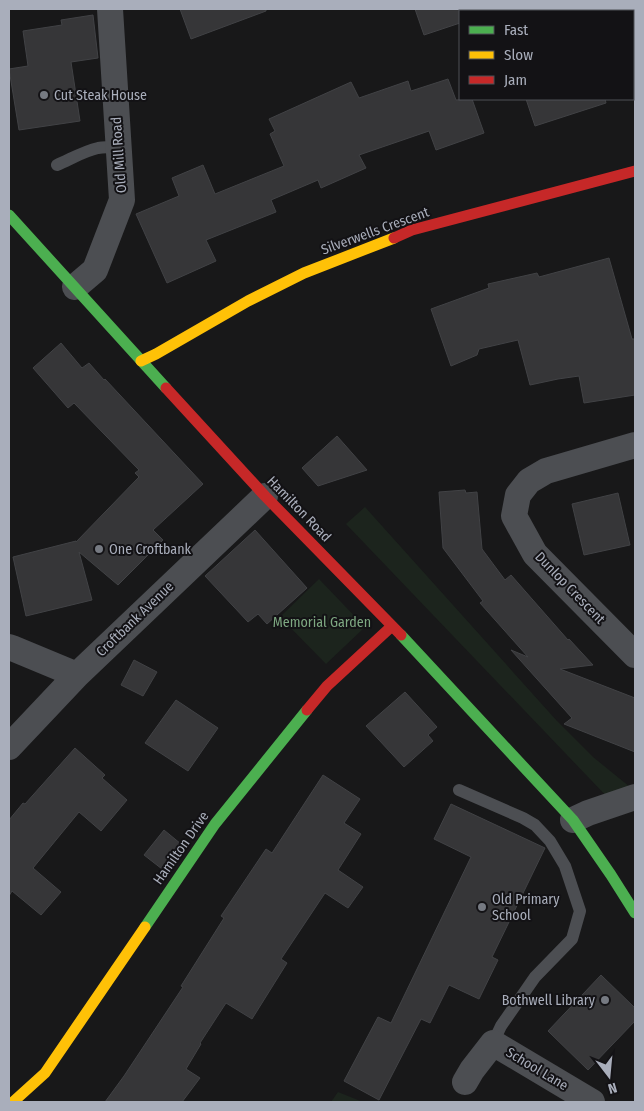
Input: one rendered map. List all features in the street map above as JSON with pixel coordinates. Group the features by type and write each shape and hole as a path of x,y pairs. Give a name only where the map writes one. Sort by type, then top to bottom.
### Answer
{"street":[{"name":"Old Mill Road","path":"74,287 95,270 122,200 110,9"},
{"name":"Silverwells Crescent","path":"142,361 248,301 304,273 412,230 635,171"},
{"name":"Hamilton Road","path":"9,215 265,496 392,626 573,820 635,913"},
{"name":"Dunlop Crescent","path":"635,445 546,471 529,481 518,495 514,516 535,554 635,655"},
{"name":"Croftbank Avenue","path":"9,746 77,674 265,496"},
{"name":"Hamilton Drive","path":"13,1102 45,1073 215,824 328,686 392,626"},
{"path":"10,645 77,674"},
{"path":"573,820 635,797"},
{"path":"465,1082 493,1043"},
{"name":"School Lane","path":"493,1043 592,1102"}],"lane":[{"path":"57,164 84,152 99,148 118,147"},
{"name":"School Lane","path":"458,790 535,825 550,841 565,866 580,912 572,939 535,977 501,1026 493,1043"}],"green space":[{"path":"365,507 557,721 593,757 630,787 612,802 346,524"},
{"name":"Memorial Garden","path":"319,579 365,627 326,664 280,617"},
{"path":"338,1092 363,1102 331,1102"}],"building":[{"path":"180,9 266,9 266,11 191,39"},
{"path":"415,9 491,9 459,10 459,23 424,35"},
{"name":"Cut Steak House","path":"93,15 98,58 71,62 80,121 19,130 9,69 28,66 23,31 62,25 61,20"},
{"path":"448,79 456,100 472,100 484,133 436,150 429,131 359,155 366,168 321,188 318,180 271,200 276,212 206,240 216,261 167,283 136,214 179,196 172,178 203,165 215,194 284,166 270,134 275,131 269,119 351,82 359,98 408,81 411,91"},
{"path":"526,100 605,100 606,103 535,126"},
{"path":"609,258 632,339 635,339 635,395 584,403 579,376 530,385 518,340 479,349 477,355 451,366 431,309 489,288 488,284 537,273 539,277"},
{"path":"61,343 82,368 89,363 203,484 153,530 163,540 118,585 79,552 92,600 26,616 13,557 76,542 139,477 135,473 139,470 74,403 68,408 33,368"},
{"path":"337,436 367,470 318,486 302,468"},
{"path":"465,490 466,493 477,492 482,549 505,580 511,575 568,640 593,665 560,669 635,698 635,752 564,724 572,718 511,650 528,657 480,603 483,601 443,548 439,492"},
{"path":"618,493 630,545 584,555 572,504"},
{"path":"255,530 307,588 267,624 258,614 248,622 205,576"},
{"path":"134,660 157,672 143,696 121,685"},
{"path":"405,692 437,727 428,735 433,741 404,767 366,726"},
{"path":"176,700 218,728 188,771 145,743"},
{"path":"75,748 105,775 102,778 127,800 101,831 79,812 33,868 61,892 41,915 12,891 9,896 9,820"},
{"path":"323,775 360,799 344,823 361,834 338,870 363,887 348,908 325,893 281,959 287,963 252,1019 226,1003 200,1043 186,1069 200,1078 182,1102 105,1102 183,987 181,986 224,918 221,916 266,849 272,853"},
{"name":"Old Primary School","path":"451,804 545,848 492,957 498,960 479,999 449,985 430,1023 421,1019 379,1100 344,1081 378,1017 391,1023 471,857 434,839"},
{"path":"164,830 181,844 162,869 144,855"},
{"path":"601,975 635,1008 635,1021 588,1070 548,1031"}],"traffic: fast":[{"path":"9,215 166,388"},
{"path":"401,635 573,820 635,913"},
{"path":"145,927 215,824 307,710"}],"traffic: slow":[{"path":"141,361 248,301 304,273 394,238"},
{"path":"13,1102 45,1073 145,927"}],"traffic: jam":[{"path":"394,238 412,230 635,171"},
{"path":"166,388 265,496 401,635"},
{"path":"307,710 327,686 392,626"}],"place":[{"name":"Cut Steak House","path":"44,95"},
{"name":"One Croftbank","path":"99,549"},
{"name":"Old Primary School","path":"482,907"},
{"name":"Bothwell Library","path":"605,1000"}]}
